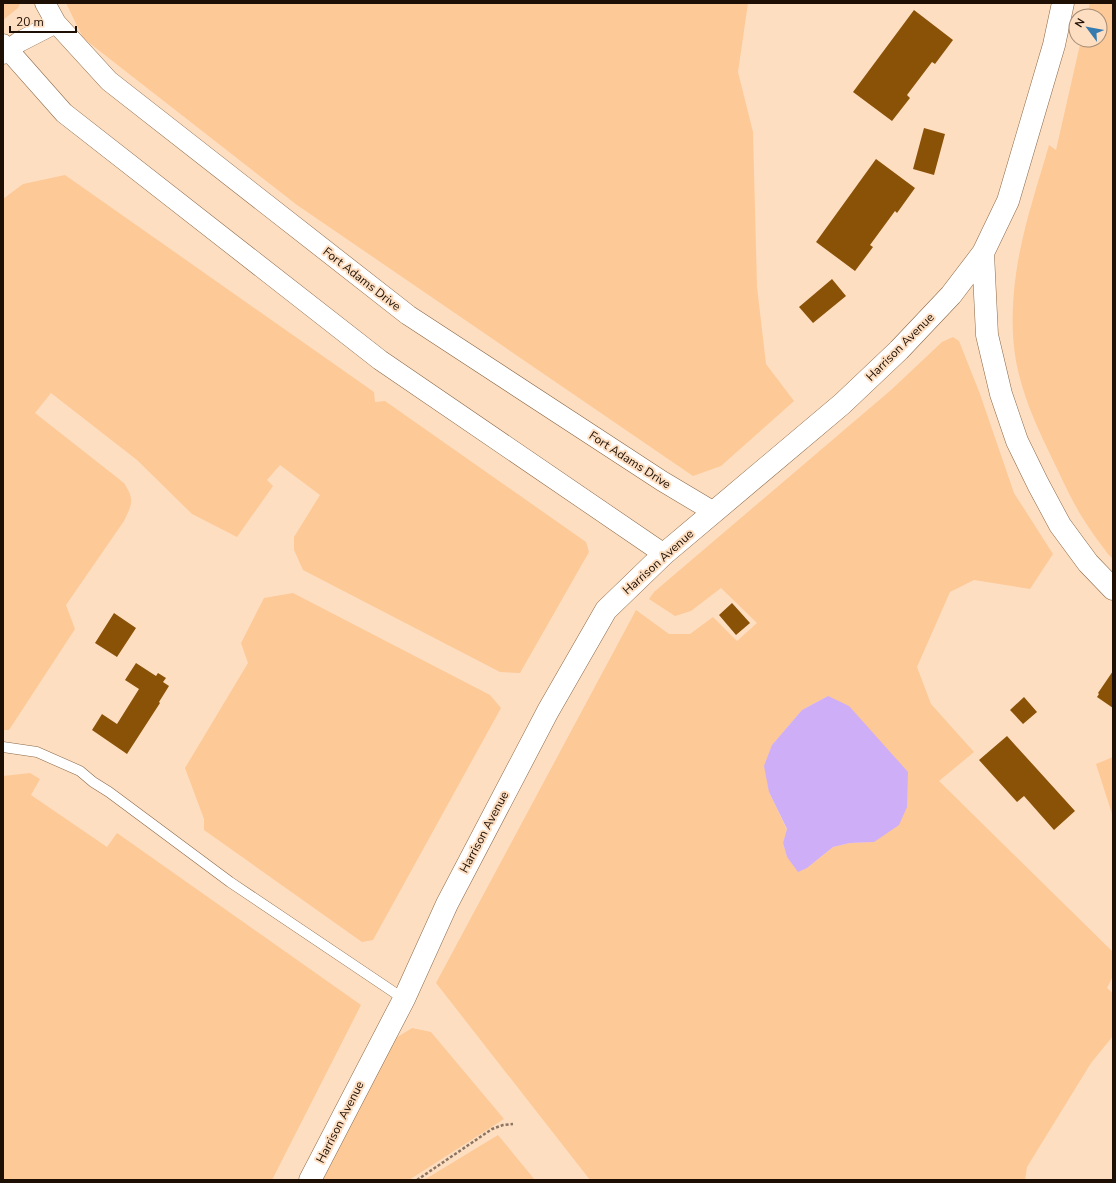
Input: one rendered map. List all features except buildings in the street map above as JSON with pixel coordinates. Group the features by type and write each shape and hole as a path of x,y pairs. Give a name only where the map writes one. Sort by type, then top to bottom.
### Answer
{"main road":[{"name":"Harrison Avenue","path":"310,1180 404,999 450,897 548,710 606,610 664,554 842,404 899,350 951,295 983,253 1008,201 1054,45 1063,3"},
{"path":"983,253 987,335 1001,394 1017,441 1060,525 1088,563 1113,589"}],"street":[{"name":"Fort Adams Drive","path":"45,3 56,23 108,81 408,315 662,481 714,512"},
{"path":"56,23 5,50 64,113 380,360 664,554"}],"lane":[{"path":"3,747 37,752 80,771 230,882 404,999"}],"path":[{"path":"416,1180 492,1129 513,1124"}],"shaded area":[{"path":"3,3 20,3 18,8 3,20"},
{"path":"66,3 748,3 738,72 753,132 757,287 766,364 794,401 721,466 693,476 297,205 83,38"},
{"path":"1090,3 1113,3 1113,559 1077,509 1039,430 1025,396 1019,373 1014,350 1013,329 1016,274 1022,241 1049,145 1056,150 1079,48 1108,48 1108,8 1089,8"},
{"path":"65,175 374,392 375,402 385,401 586,542 589,552 520,673 500,672 303,570 294,550 294,537 320,495 280,465 267,480 273,486 237,537 192,514 137,460 51,393 35,413 124,483 130,494 131,502 124,521 66,605 75,629 9,730 3,730 3,199 23,184"},
{"path":"953,337 959,341 980,394 1014,493 1053,554 1030,589 974,580 950,592 917,667 931,704 974,752 939,781 1113,952 1113,976 1107,988 1113,993 1113,1036 1091,1063 1027,1167 1025,1180 590,1180 436,983 636,610 669,634 690,634 713,617 737,641 757,623 721,588 691,611 675,616 649,599 654,592 891,390 942,342","holes":["828,696 874,842 850,843 833,847 807,868 787,857 783,843 787,830 769,792 772,745 802,710"]},
{"path":"293,593 490,695 501,708 373,940 362,942 204,830 204,819 185,768 248,663 241,643 264,598"},
{"path":"828,696 849,706 908,772 907,807 899,825 874,842 850,843 833,847 807,868 798,872 787,857 783,843 787,829 769,792 764,766 772,745 802,710"},
{"path":"1113,757 1113,817 1096,764"},
{"path":"30,773 40,779 31,795 107,847 117,833 361,1005 272,1180 3,1180 3,776"},
{"path":"412,1028 431,1032 504,1119 409,1180 323,1180 391,1041"},
{"path":"498,1135 535,1180 424,1180"}]}
